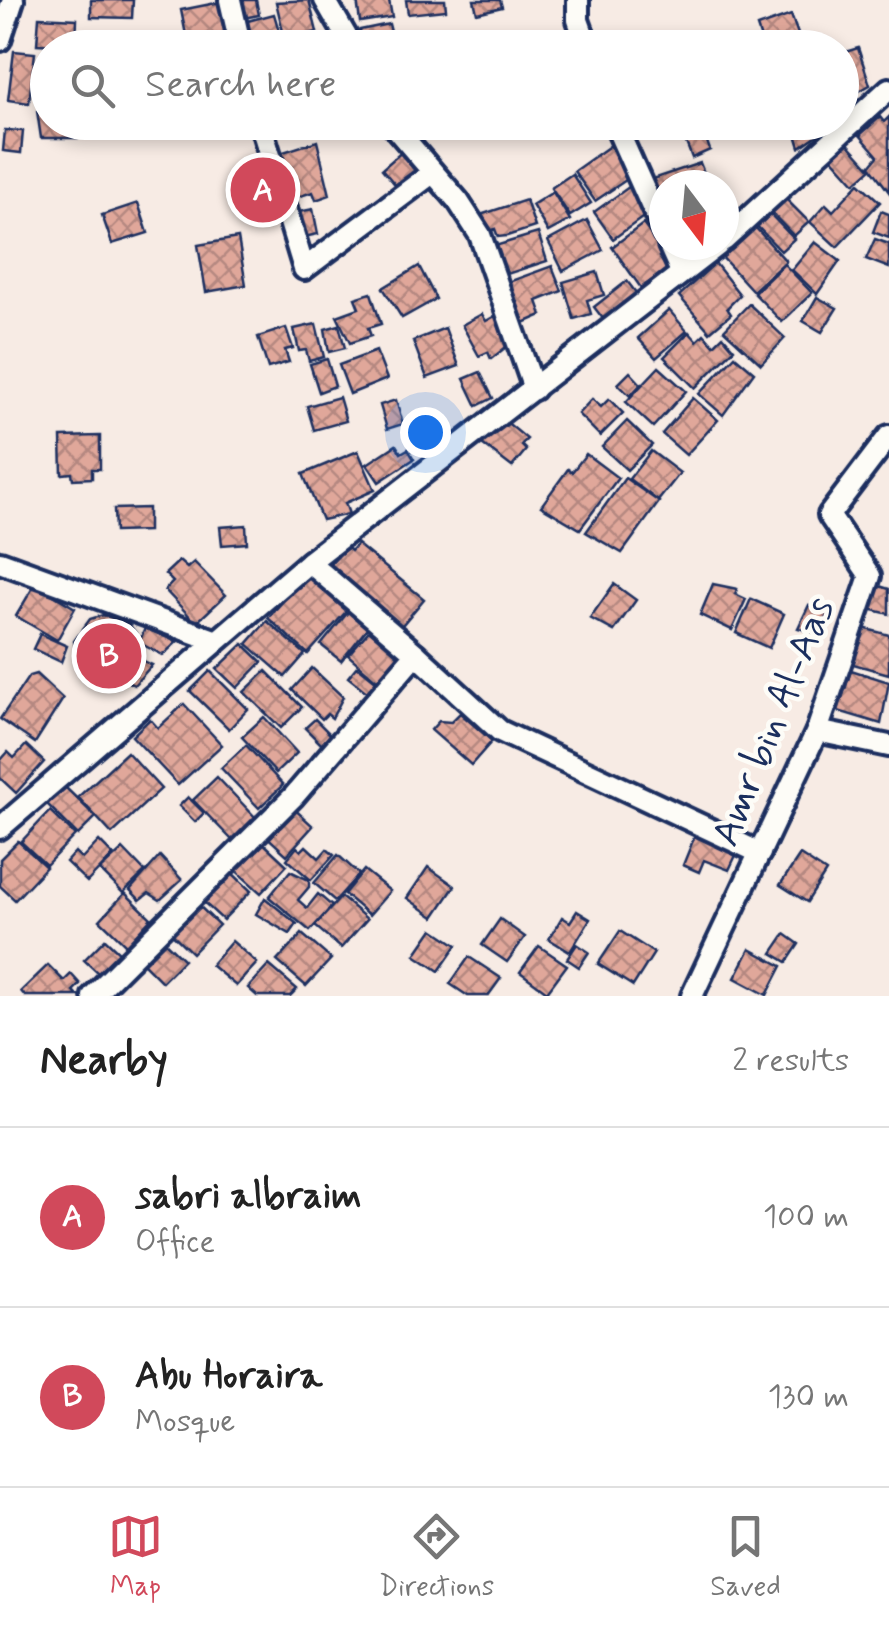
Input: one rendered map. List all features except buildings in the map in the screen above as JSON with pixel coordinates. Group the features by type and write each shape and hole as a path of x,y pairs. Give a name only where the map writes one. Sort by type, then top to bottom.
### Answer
{"street":[{"path":"0,40 13,0"},
{"path":"230,0 237,30"},
{"path":"325,0 342,30"},
{"path":"578,0 582,30"},
{"path":"859,116 889,89"},
{"path":"265,140 304,268 431,174"},
{"path":"407,140 431,174 458,201 480,235 534,389"},
{"path":"622,140 649,200"},
{"path":"739,226 833,140"},
{"path":"676,260 681,272"},
{"path":"0,828 309,562 697,260"},
{"name":"Amr bin Al-Aas","path":"692,996 817,731 879,578 828,515 889,436"},
{"path":"0,562 214,640"},
{"path":"309,562 500,731 760,853"},
{"path":"93,996 294,796 416,654"},
{"path":"817,731 889,746"}],"place":[{"name":"sabri albraim","path":"263,190"},
{"name":"Abu Horaira","path":"109,656"}]}
